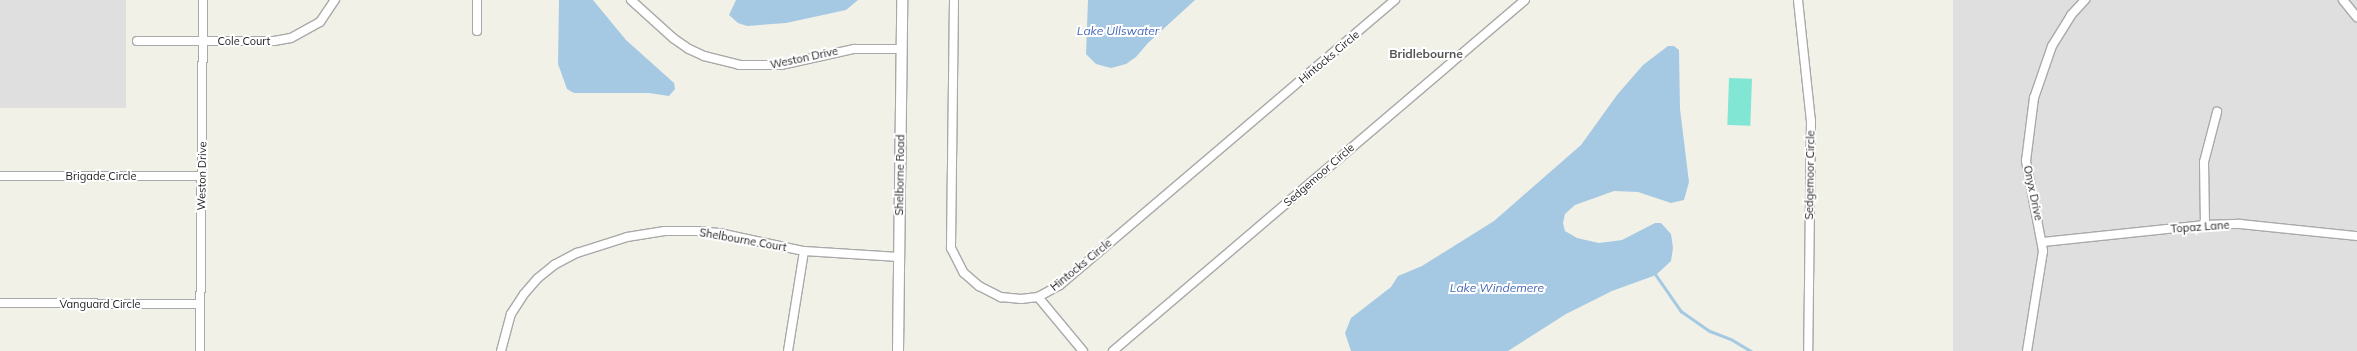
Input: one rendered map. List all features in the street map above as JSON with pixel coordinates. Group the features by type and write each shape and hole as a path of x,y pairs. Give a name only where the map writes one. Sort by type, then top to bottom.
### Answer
{"street":[{"name":"Weston Drive","path":"200,351 203,0"},
{"name":"Cole Court","path":"137,41 203,41 291,38 309,30 320,22 335,0"},
{"path":"477,0 477,31"},
{"name":"Weston Drive","path":"631,0 673,38 704,56 733,64 781,65 838,51 901,49"},
{"name":"Shelborne Road","path":"898,351 902,0"},
{"name":"Hintocks Circle","path":"954,0 951,248 964,273 987,291 1010,298 1038,297 1060,284 1395,0"},
{"name":"Sedgemoor Circle","path":"1114,351 1525,0"},
{"name":"Sedgemoor Circle","path":"1798,0 1811,121 1808,351"},
{"name":"Onyx Drive","path":"2027,351 2043,242 2026,161 2034,98 2041,72 2054,42 2085,0"},
{"path":"2343,0 2357,18"},
{"path":"2205,225 2204,162 2216,112"},
{"name":"Brigade Circle","path":"0,176 202,176"},
{"name":"Topaz Lane","path":"2043,242 2205,225 2272,226 2357,236"},
{"name":"Shelbourne Court","path":"502,351 511,314 530,286 554,265 598,245 646,233 690,231 719,233 804,251 898,257"},
{"path":"788,351 804,251"},
{"path":"1038,297 1083,351"},
{"name":"Vanguard Circle","path":"0,303 200,304"}],"shaded area":[{"path":"0,0 126,0 126,108 0,108"},
{"path":"1953,0 2357,0 2357,351 1953,351"},
{"path":"1729,78 1752,79 1750,126 1727,125"}],"water":[{"path":"559,0 593,0 626,40 674,83 675,89 669,96 649,93 574,93 567,89 558,64"},
{"path":"736,0 858,0 846,10 786,23 747,26 738,23 729,15"},
{"name":"Lake Ullswater","path":"1088,0 1195,0 1148,43 1136,57 1126,64 1111,68 1096,64 1086,54"},
{"name":"Lake Windemere","path":"1668,46 1674,46 1679,50 1680,109 1689,182 1684,200 1671,203 1638,192 1614,191 1575,205 1565,214 1563,223 1565,231 1577,238 1599,243 1622,240 1655,223 1661,223 1671,234 1673,248 1671,261 1656,275 1612,291 1566,314 1508,351 1351,351 1345,333 1351,318 1391,287 1398,276 1422,266 1494,221 1581,145 1617,95 1643,65"}],"waterway":[{"path":"1656,275 1681,311 1710,331 1731,339 1751,351"}],"district":[{"name":"Bridlebourne","path":"1426,54"}]}
